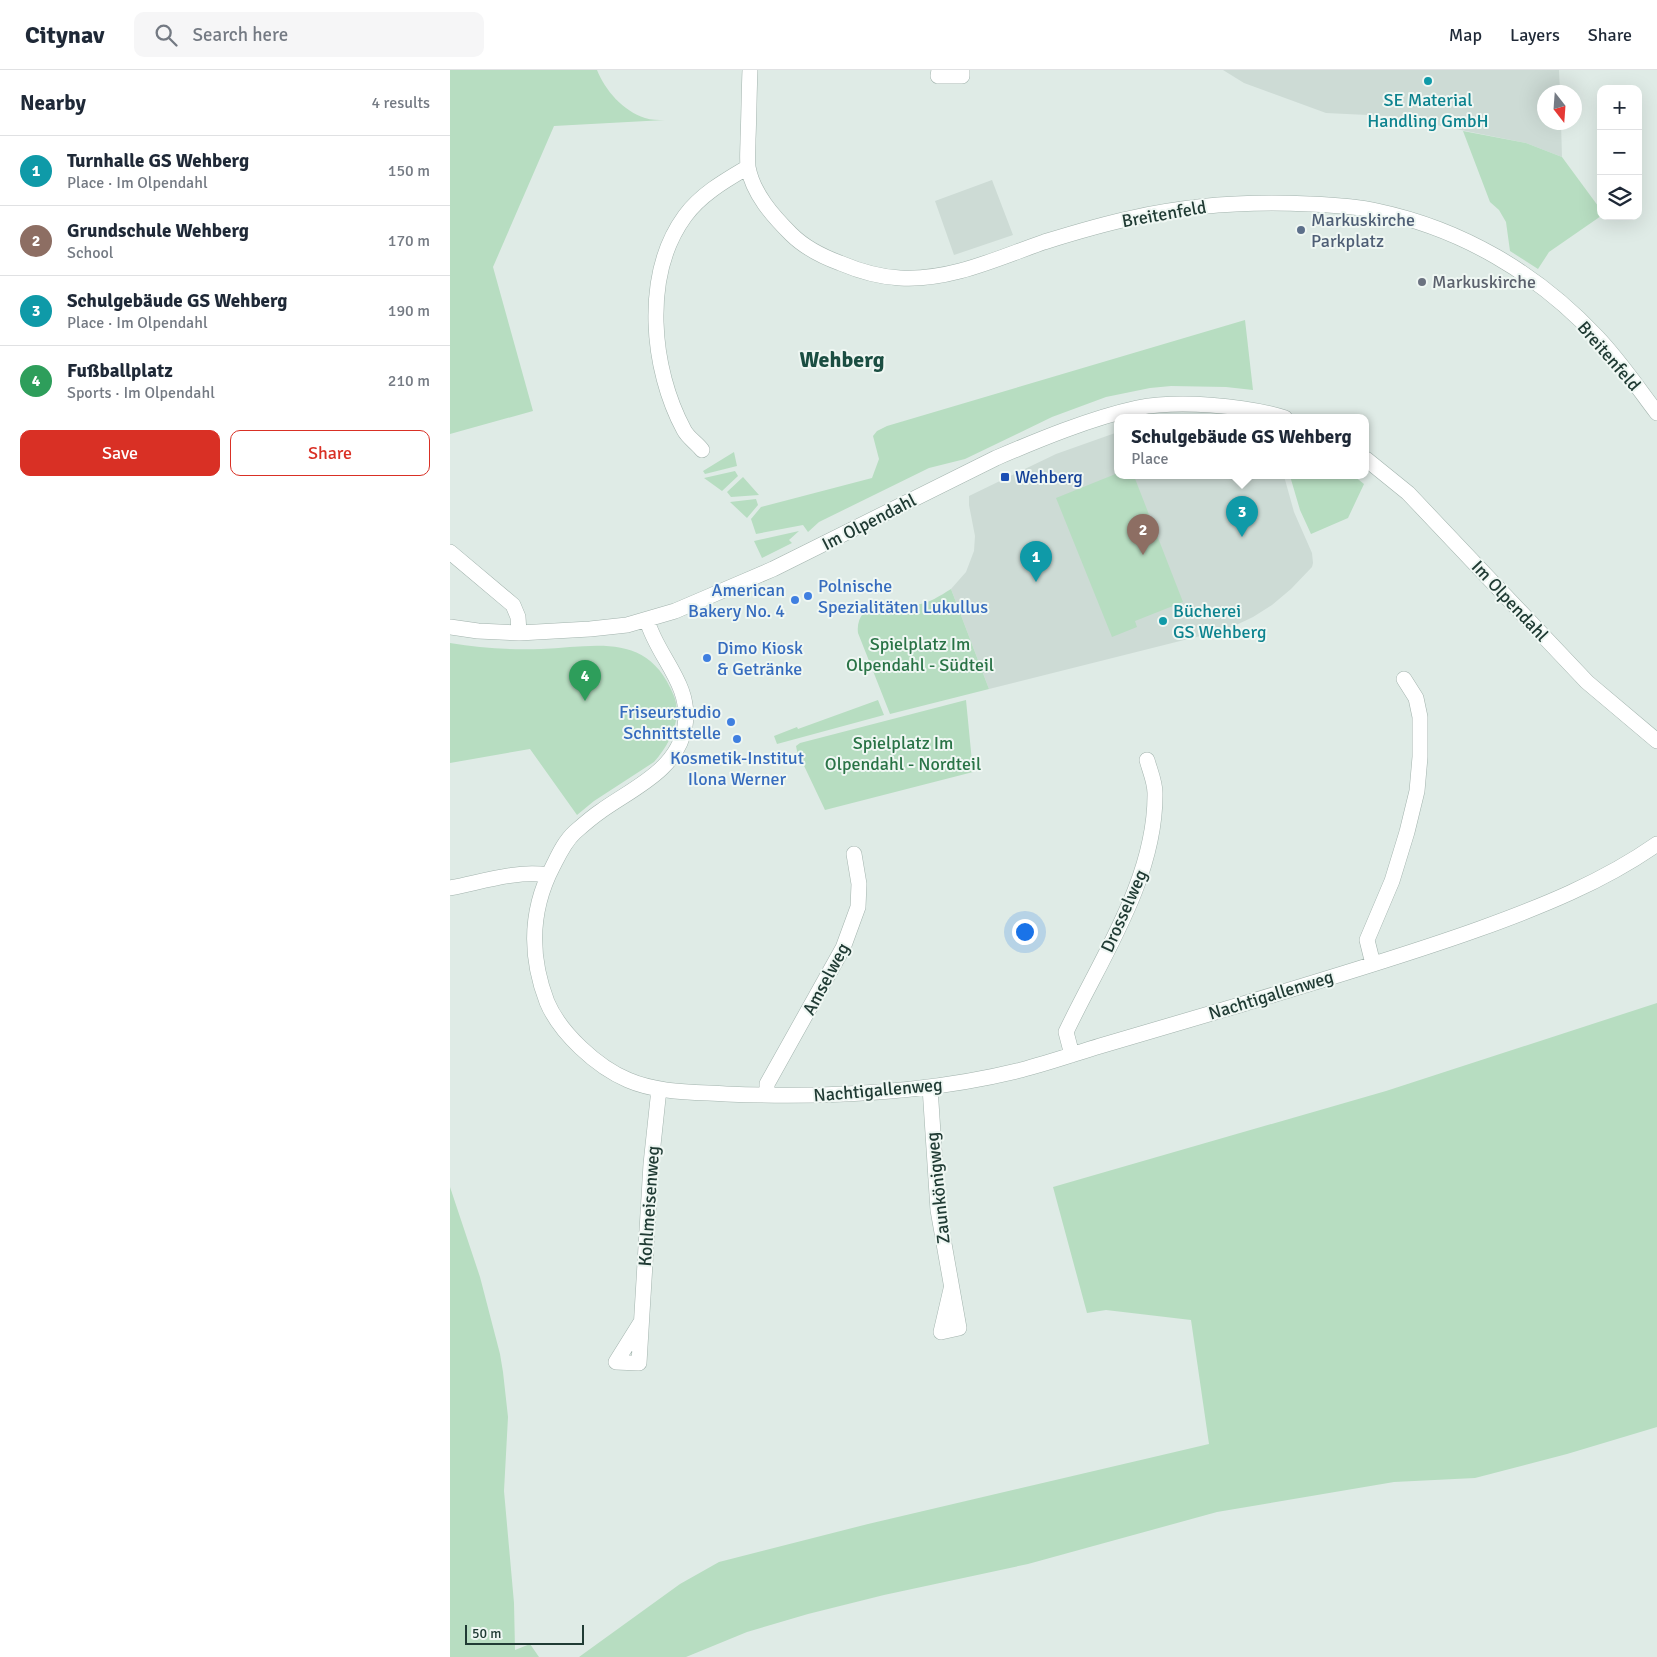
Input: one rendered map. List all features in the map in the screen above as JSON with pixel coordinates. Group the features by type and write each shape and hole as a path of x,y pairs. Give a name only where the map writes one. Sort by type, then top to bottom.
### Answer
{"street":[{"name":"Breitenfeld","path":"750,70 748,167 768,209 799,242 820,255 855,269 874,275 901,278 916,278 963,270 1105,224 1143,215 1201,207 1239,203 1330,205 1375,210 1415,220 1456,236 1531,278 1598,338 1657,413"},
{"path":"939,70 938,76 962,76 962,70"},
{"path":"702,450 685,432 669,397 662,373 656,333 659,284 672,237 686,214 717,186 748,167"},
{"name":"Im Olpendahl","path":"450,627 478,631 519,633 617,626 647,620 675,611 773,569 996,458 1114,414 1139,408 1176,404 1241,408 1270,414"},
{"name":"Im Olpendahl","path":"1369,461 1408,493 1587,682 1657,741"},
{"path":"450,552 513,605 518,617 519,633"},
{"name":"Nachtigallenweg","path":"647,620 651,634 663,653 685,697 685,728 681,740 672,758 657,774 573,833 548,875 538,900 534,936 538,966 549,1007 571,1040 621,1076 642,1085 659,1089 821,1096 930,1087 1021,1070 1447,941 1537,908 1592,882 1657,844"},
{"path":"1374,964 1366,940 1392,881 1401,853 1418,783 1420,717 1416,698 1404,679"},
{"name":"Drosselweg","path":"1072,1055 1066,1032 1130,902 1145,862 1151,837 1155,792 1147,760"},
{"name":"Amselweg","path":"767,1095 767,1084 837,962 858,907 858,879 854,854"},
{"path":"450,888 517,874 548,875"},
{"name":"Zaunkönigweg","path":"930,1087 938,1210 952,1289"},
{"name":"Kohlmeisenweg","path":"641,1322 651,1164 659,1089"}],"shaded area":[{"path":"1223,70 1559,70 1560,85 1537,85 1537,130 1561,130 1562,157 1526,143 1388,116 1326,113 1244,83"},
{"path":"992,180 1013,235 954,255 935,201"},
{"path":"1114,433 1114,479 1285,479 1294,512 1312,553 1312,567 1272,605 1232,627 989,689 951,589 966,572 974,551 975,536 969,496 1056,454"}],"green space":[{"path":"450,70 597,70 610,92 622,105 647,119 665,120 554,126 493,267 533,411 450,434"},
{"path":"1463,131 1526,143 1562,157 1597,205 1597,219 1549,252 1538,269 1510,251 1506,222 1499,210 1490,202"},
{"path":"1245,320 1253,390 1226,387 1171,386 1150,388 1106,397 1052,417 965,459 929,468 819,522 808,532 803,525 756,534 751,519 761,507 872,478 879,459 873,436 877,431 887,426"},
{"path":"734,452 737,466 705,474 703,471"},
{"path":"735,471 738,476 722,491 704,478"},
{"path":"1114,475 1114,479 1135,479 1183,602 1135,621 1137,627 1112,637 1056,498"},
{"path":"743,477 759,495 731,497 727,492"},
{"path":"1291,479 1358,479 1364,484 1348,518 1311,534 1300,510"},
{"path":"756,499 758,505 747,518 730,502"},
{"path":"799,531 789,540 792,543 762,558 754,541"},
{"name":"Spielplatz Im Olpendahl - Südteil","path":"951,589 989,689 890,714 858,633 858,624 861,617 864,612 875,604 916,605 934,599"},
{"path":"450,643 518,649 600,646 618,647 635,652 650,661 663,675 674,696 677,714 676,723 665,748 654,762 594,801 577,815 530,749 450,763"},
{"path":"878,700 884,715 777,744 774,736"},
{"name":"Spielplatz Im Olpendahl - Nordteil","path":"966,700 973,772 825,810 796,746 800,743"},
{"path":"1657,1003 1657,1427 1567,1454 1475,1478 1394,1482 1217,1512 1028,1564 884,1595 808,1614 747,1632 686,1657 579,1657 680,1584 719,1562 868,1524 1209,1444 1191,1320 1106,1310 1087,1313 1053,1187 1386,1091"},
{"path":"450,1187 480,1277 503,1372 508,1417 504,1491 514,1603 515,1650 530,1644 539,1657 450,1657"}],"place":[{"name":"SE Material Handling GmbH","path":"1428,81"},
{"name":"Markuskirche Parkplatz","path":"1301,230"},
{"name":"Markuskirche","path":"1422,282"},
{"name":"Wehberg","path":"1005,477"},
{"name":"Schulgebäude GS Wehberg","path":"1242,537"},
{"name":"Grundschule Wehberg","path":"1143,555"},
{"name":"Turnhalle GS Wehberg","path":"1036,582"},
{"name":"Polnische Spezialitäten Lukullus","path":"808,596"},
{"name":"American Bakery No. 4","path":"795,600"},
{"name":"Bücherei GS Wehberg","path":"1163,621"},
{"name":"Dimo Kiosk & Getränke","path":"707,658"},
{"name":"Fußballplatz","path":"585,701"},
{"name":"Friseurstudio Schnittstelle","path":"731,722"},
{"name":"Kosmetik-Institut Ilona Werner","path":"737,739"}],"district":[{"name":"Wehberg","path":"842,359"}]}
